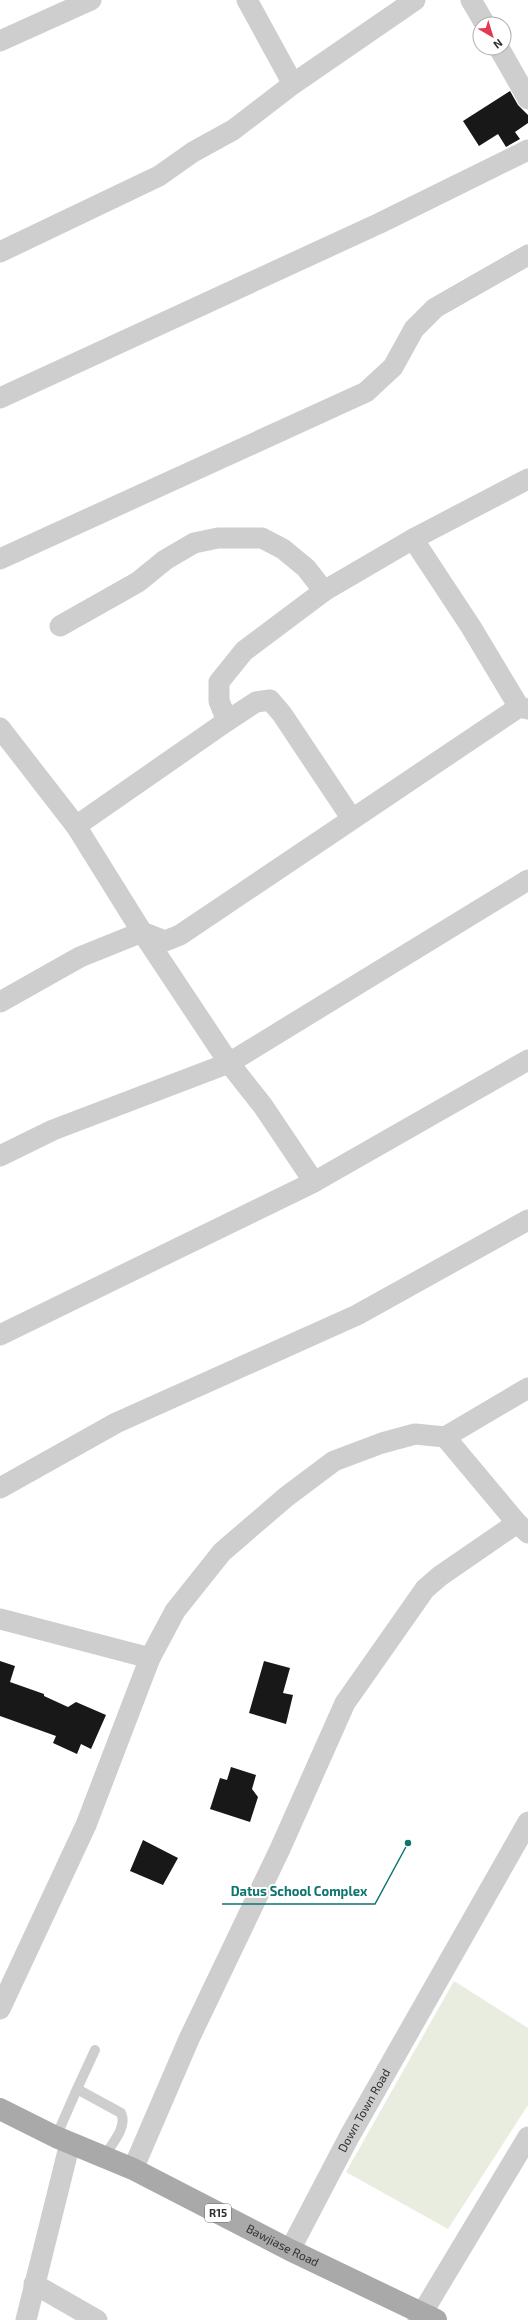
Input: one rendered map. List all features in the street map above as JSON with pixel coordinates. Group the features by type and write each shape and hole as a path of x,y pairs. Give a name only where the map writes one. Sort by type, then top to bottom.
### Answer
{"main road":[{"name":"Bawjiase Road","path":"0,2109 63,2140 103,2158 133,2169 425,2318"}],"street":[{"path":"0,41 91,0"},
{"path":"246,0 293,84"},
{"path":"0,252 159,176 193,152 233,130 293,84 415,0"},
{"path":"471,0 480,16"},
{"path":"504,56 528,99"},
{"path":"0,398 365,230 528,150"},
{"path":"0,558 366,392 393,367 414,329 435,308 528,254"},
{"path":"227,721 219,701 219,682 244,651 324,591 413,539 528,479"},
{"path":"60,626 138,582 165,560 194,543 218,538 262,538 283,549 306,568 324,591"},
{"path":"0,1002 80,957 142,932 165,941 180,935 352,819 523,708 413,539"},
{"path":"76,826 256,702 270,700 282,714 352,819"},
{"path":"0,728 76,826 142,932 229,1063 263,1106 314,1182"},
{"path":"0,1156 53,1130 229,1063 528,880"},
{"path":"0,1335 314,1182 528,1060"},
{"path":"0,1488 116,1423 357,1315 528,1220"},
{"path":"0,2009 86,1825 150,1658 175,1611 222,1552 292,1492 334,1461 382,1443 415,1434 445,1437 528,1388"},
{"path":"133,2169 189,2039 280,1849 345,1703 425,1589 440,1576 522,1528 445,1437"},
{"path":"0,1619 150,1658"},
{"name":"Down Town Road","path":"290,2250 349,2137 443,1975 528,1822"},
{"path":"425,2318 528,2137"},
{"path":"26,2320 63,2140"},
{"path":"34,2284 97,2320"}],"lane":[{"path":"63,2140 76,2089 95,2050"},
{"path":"76,2089 121,2113 124,2118 124,2124 103,2158"}],"shaded area":[{"path":"454,1981 528,2028 528,2105 448,2229 346,2172"}],"building":[{"path":"510,91 518,105 528,115 528,123 515,132 520,139 506,147 498,134 479,146 463,121"},
{"path":"0,1661 15,1666 10,1682 44,1694 44,1696 68,1707 76,1702 106,1715 91,1749 81,1744 77,1754 53,1743 56,1736 0,1716"},
{"path":"264,1661 290,1668 283,1693 293,1695 286,1724 249,1713"},
{"path":"231,1767 256,1775 252,1789 258,1797 250,1822 210,1809 220,1778 227,1780"},
{"path":"143,1840 178,1858 163,1885 130,1871"}],"place":[{"name":"Datus School Complex","path":"408,1843"}]}
